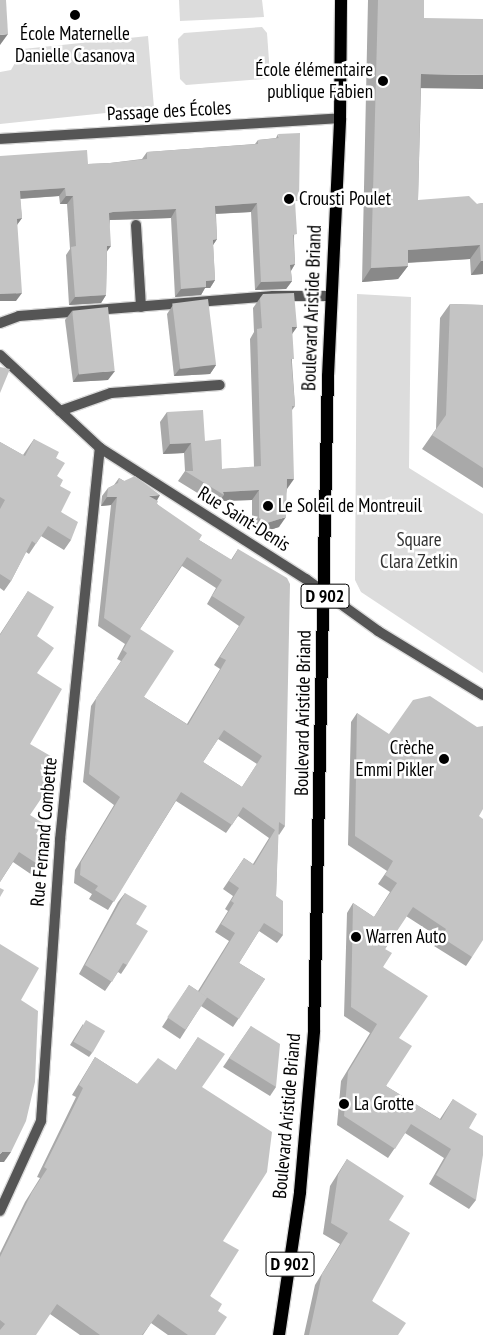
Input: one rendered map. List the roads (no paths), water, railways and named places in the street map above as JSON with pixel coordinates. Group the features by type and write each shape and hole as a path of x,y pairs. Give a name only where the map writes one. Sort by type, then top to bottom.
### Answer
{"main road":[{"name":"Boulevard Aristide Briand","path":"279,1335 300,1192 314,1031 326,592 330,296 340,118 340,0"}],"street":[{"name":"Passage des Écoles","path":"0,139 340,118"},
{"path":"136,225 141,307"},
{"path":"0,323 19,316 273,296 330,296"},
{"name":"Rue Saint-Denis","path":"0,354 100,448 326,592 378,631 483,695"},
{"path":"60,411 111,393 220,385"},
{"name":"Rue Fernand Combette","path":"0,1211 41,1121 60,840 100,448"}],"place":[{"name":"École Maternelle Danielle Casanova","path":"75,15"},
{"name":"École élémentaire publique Fabien","path":"383,81"},
{"name":"Crousti Poulet","path":"289,199"},
{"name":"Le Soleil de Montreuil","path":"268,506"},
{"name":"Crèche Emmi Pikler","path":"444,759"},
{"name":"Warren Auto","path":"356,937"},
{"name":"La Grotte","path":"344,1104"}],"park label":[{"name":"Square Clara Zetkin","path":"419,551"}]}
